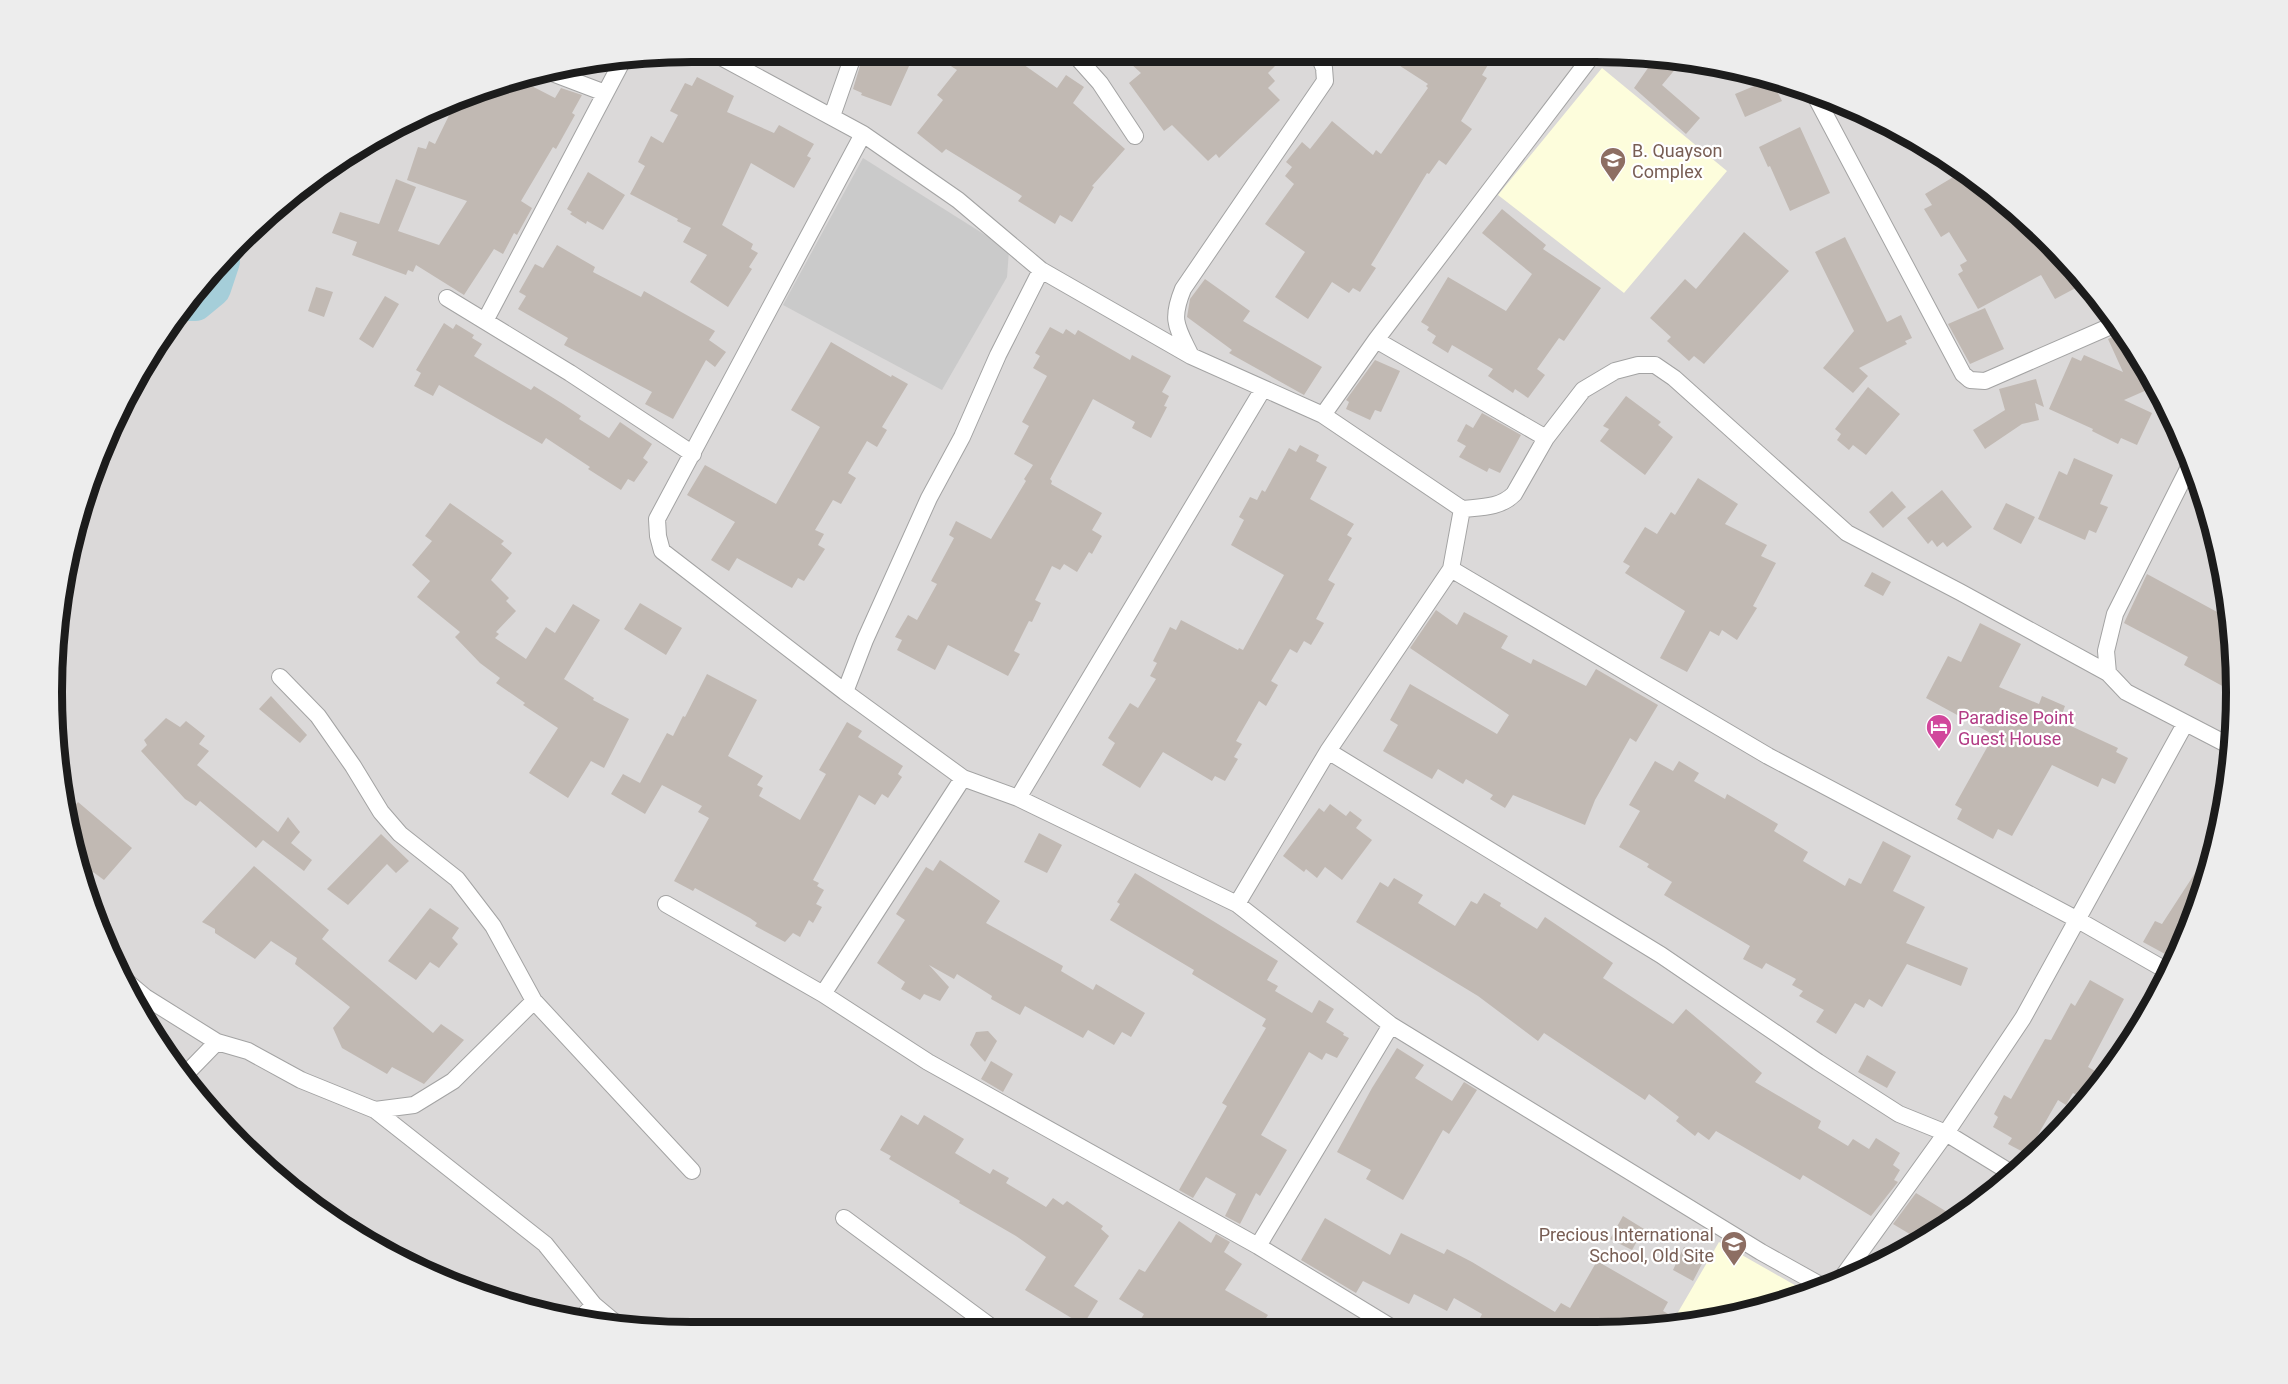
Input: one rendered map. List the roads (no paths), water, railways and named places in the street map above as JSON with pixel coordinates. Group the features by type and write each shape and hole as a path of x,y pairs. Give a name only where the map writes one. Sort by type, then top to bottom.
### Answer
{"street":[{"path":"730,62 863,134 958,200 1041,270 1191,356 1323,415 1462,509 1496,506 1507,501 1514,494 1546,438 1583,390 1598,379 1615,371 1638,365 1655,365 1674,378 1847,533 2108,673 2126,692 2224,743"},
{"path":"832,116 851,62"},
{"path":"1081,62 1100,83 1135,136"},
{"path":"1191,356 1175,320 1179,298 1325,81 1323,62"},
{"path":"1323,415 1376,340 1587,62"},
{"path":"485,321 619,66"},
{"path":"560,76 605,93"},
{"path":"1818,102 1962,374 1970,380 1985,381 2109,327"},
{"path":"863,134 657,519 662,551 844,692 963,778 1018,798 1237,904 1391,1025 1761,1252 1816,1283"},
{"path":"844,692 929,498 962,437 998,355 1041,270"},
{"path":"447,298 570,373 693,454"},
{"path":"1376,340 1546,438"},
{"path":"1018,798 1263,389"},
{"path":"2108,673 2106,651 2115,614 2189,478"},
{"path":"1237,904 1328,751 1450,569 1462,509"},
{"path":"1450,569 1768,756 2162,968"},
{"path":"280,677 318,716 353,766 381,812 400,834 457,879 493,926 534,1001 692,1171"},
{"path":"1847,1270 1946,1133 2023,1018 2185,724"},
{"path":"1328,751 1661,956 1899,1114 1946,1133 2007,1170"},
{"path":"823,994 963,778"},
{"path":"666,904 823,994 928,1062 1258,1246 1383,1322"},
{"path":"137,991 217,1042 248,1052 302,1080 375,1110 545,1244 594,1305 608,1317"},
{"path":"375,1110 414,1105 453,1081 534,1001"},
{"path":"1258,1246 1391,1025"},
{"path":"189,1071 217,1042"},
{"path":"844,1218 984,1322"},
{"path":"586,1313 594,1305"}],"waterway":[{"path":"201,297 212,288 215,280"}],"place":[{"name":"B. Quayson Complex","path":"1613,183"},
{"name":"Paradise Point Guest House","path":"1939,750"},
{"name":"Precious International School, Old Site","path":"1734,1267"}]}
